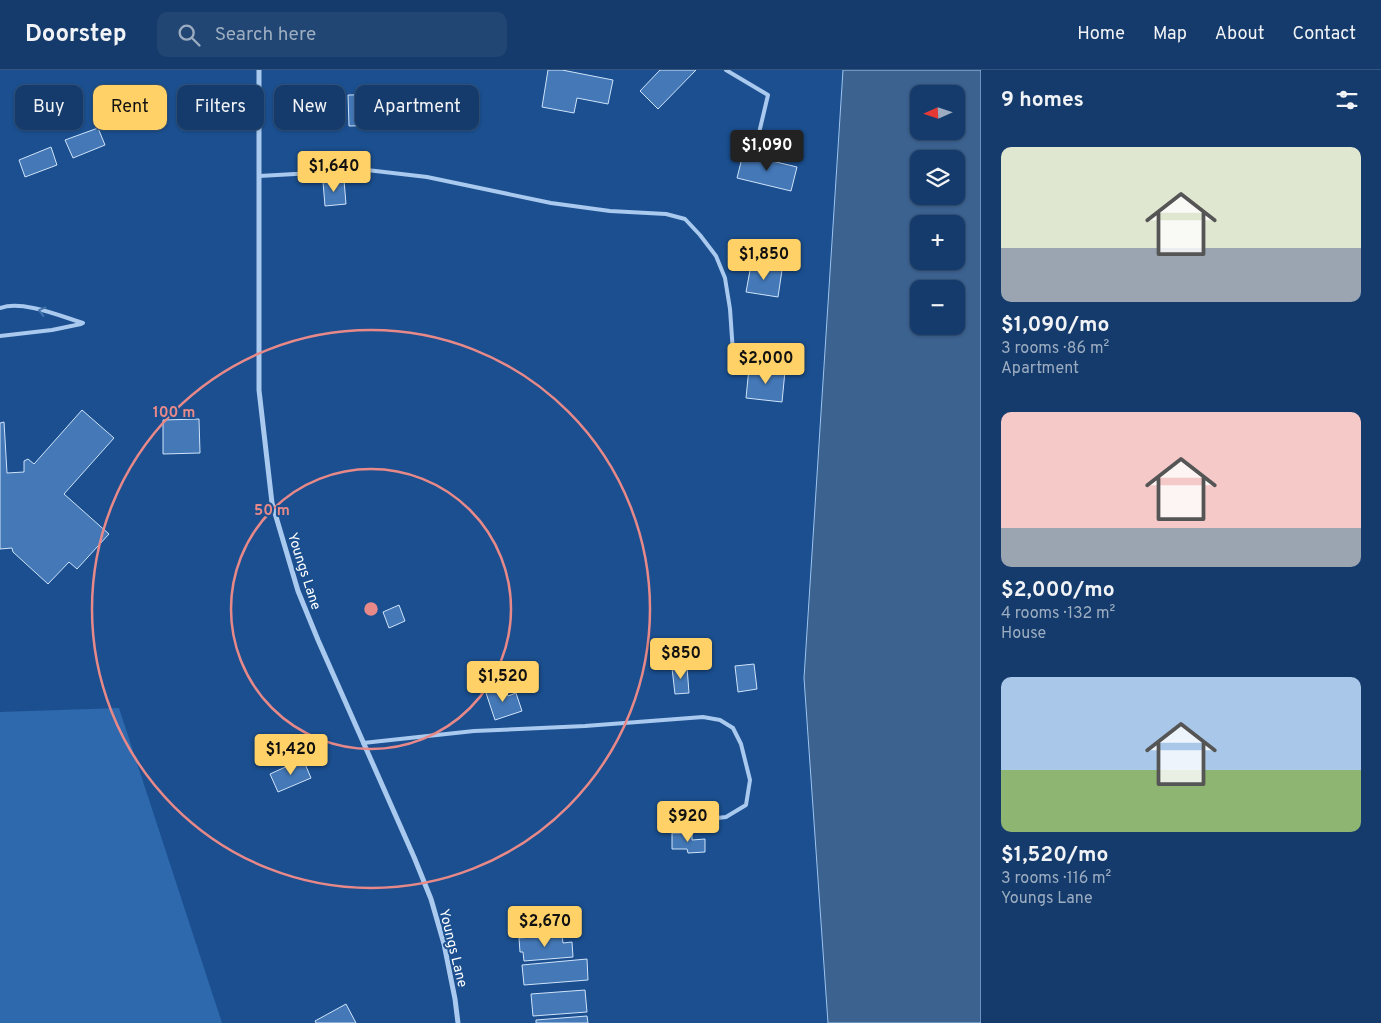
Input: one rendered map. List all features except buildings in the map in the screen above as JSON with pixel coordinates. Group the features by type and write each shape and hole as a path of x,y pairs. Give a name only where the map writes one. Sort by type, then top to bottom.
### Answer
{"street":[{"name":"Youngs Lane","path":"260,70 259,390 272,503 298,591 431,900 444,944 458,1023"}],"lane":[{"path":"726,70 768,95 759,134"},
{"path":"259,176 376,171 427,177 551,203 610,211 666,214 685,219 716,256 725,278 730,309 734,367"},
{"path":"0,308 16,306 33,309 83,324 52,330 0,336"},
{"path":"363,743 474,731 585,726 703,716 720,720 733,728 741,744 750,780 746,805 726,817 700,820"}],"shaded area":[{"path":"843,70 981,70 981,1023 828,1023 804,678"},
{"path":"119,708 222,1023 0,1023 0,712"}]}
